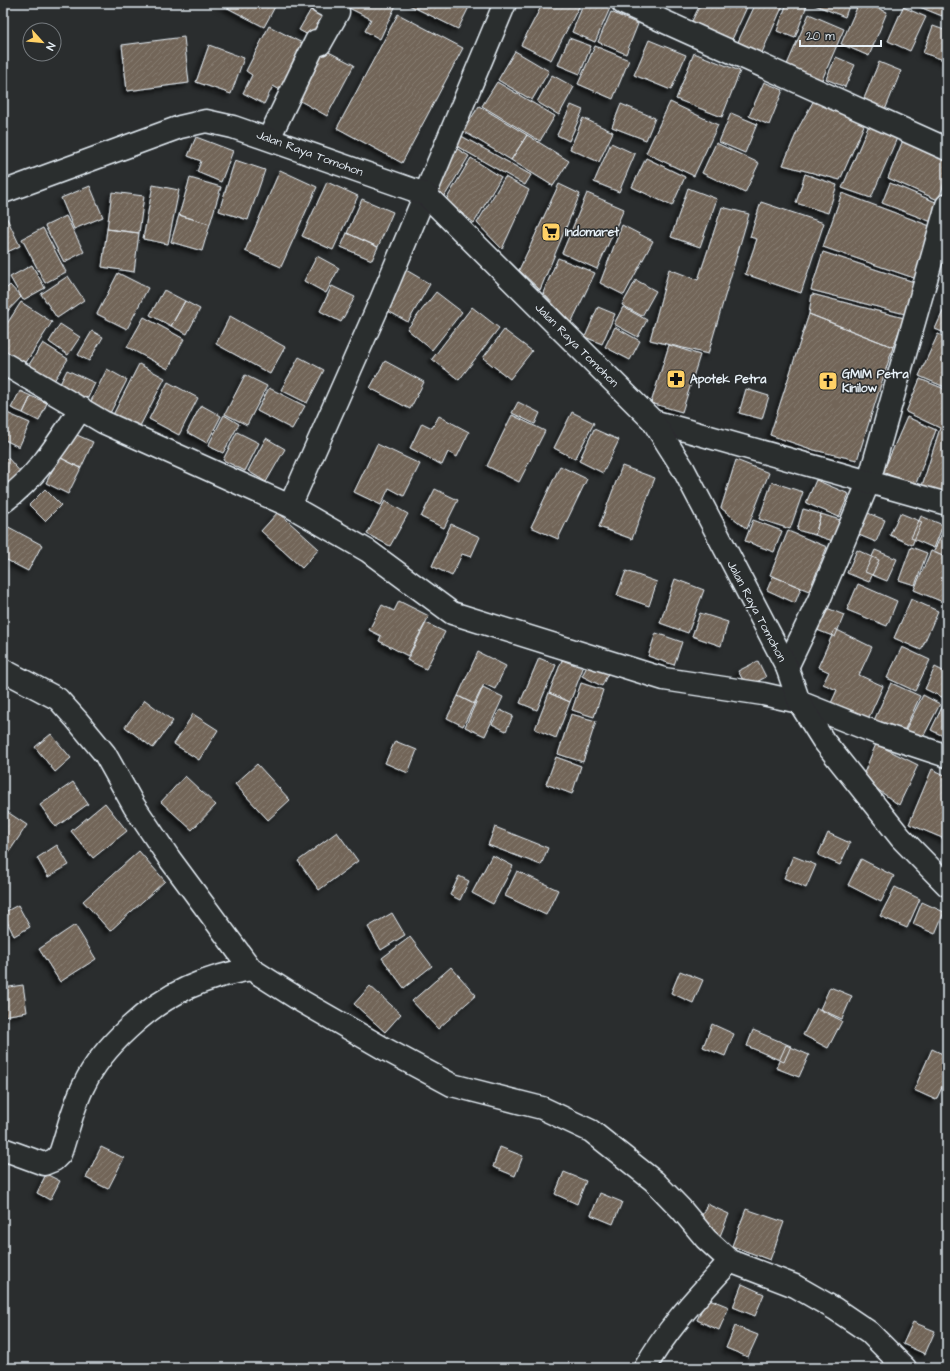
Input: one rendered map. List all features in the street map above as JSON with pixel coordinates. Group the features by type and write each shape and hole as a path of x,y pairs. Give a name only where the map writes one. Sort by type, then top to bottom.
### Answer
{"main road":[{"path":"269,138 316,41 320,44 338,12 321,3"},
{"path":"290,506 381,300 505,3"},
{"path":"623,3 947,148"},
{"name":"Jalan Raya Tomohon","path":"3,192 180,127 206,121 233,127 269,138 425,194 653,421 684,470 787,668 799,702 823,740 901,838 947,885"},
{"path":"787,668 819,600 869,481 947,205"},
{"path":"3,363 103,422 290,506 368,551 452,613 664,679 763,694 799,702 876,733 947,756"},
{"path":"3,502 22,488 45,462 81,408"},
{"path":"653,421 947,504"},
{"path":"3,670 58,699 81,724 105,754 134,806 169,858 251,969 303,1002 382,1048 452,1085 542,1108 591,1131 654,1181 681,1209 706,1239 730,1261 795,1286 835,1309 869,1332 905,1368"},
{"path":"3,1149 44,1164 54,1160 60,1154 84,1084 107,1049 141,1016 185,989 208,979 251,969"},
{"path":"645,1368 655,1350 689,1307 730,1261"}],"building":[{"path":"218,3 277,3 264,27"},
{"path":"351,3 397,3 380,39 365,31 371,19 349,8"},
{"path":"405,3 471,3 458,29"},
{"path":"543,3 581,3 551,60 521,45"},
{"path":"584,3 597,3 610,8 595,42 572,32"},
{"path":"701,3 744,3 748,5 729,46 689,27"},
{"path":"756,3 784,3 760,57 736,46"},
{"path":"787,3 802,3 807,5 795,38 777,31"},
{"path":"810,3 850,3 845,17"},
{"path":"859,3 865,3 887,12 869,56 841,44"},
{"path":"910,3 947,3 947,4 942,16"},
{"path":"314,4 335,16 321,42 299,30"},
{"path":"903,7 926,17 910,51 888,41"},
{"path":"611,12 638,24 626,54 598,42"},
{"path":"398,14 463,48 402,163 337,128"},
{"path":"809,14 844,29 821,82 786,67"},
{"path":"269,26 308,46 284,92 273,86 264,104 243,93 252,75 246,71"},
{"path":"933,26 947,31 947,61 923,53"},
{"path":"184,37 189,83 127,91 122,45"},
{"path":"569,38 591,46 580,74 558,65"},
{"path":"649,40 686,55 671,90 634,75"},
{"path":"209,45 244,58 231,94 196,82"},
{"path":"595,46 629,60 613,99 578,84"},
{"path":"321,48 354,65 327,116 295,98"},
{"path":"515,51 549,71 532,100 498,80"},
{"path":"694,53 740,71 722,117 676,99"},
{"path":"836,57 855,65 845,87 826,79"},
{"path":"879,62 901,71 885,110 863,101"},
{"path":"552,75 574,87 559,115 537,102"},
{"path":"497,82 555,116 540,141 482,106"},
{"path":"764,82 783,90 769,125 749,116"},
{"path":"814,100 865,123 840,180 783,165 799,127"},
{"path":"670,102 718,125 694,176 646,153"},
{"path":"621,104 655,118 646,140 612,127"},
{"path":"571,105 583,110 569,141 557,135"},
{"path":"479,106 527,135 511,160 463,131"},
{"path":"731,113 757,124 745,153 719,142"},
{"path":"583,118 613,132 599,162 570,149"},
{"path":"869,125 897,138 871,198 842,188"},
{"path":"456,133 531,175 525,185 451,143"},
{"path":"527,135 569,161 553,186 511,160"},
{"path":"196,137 233,151 221,182 197,172 201,161 188,156"},
{"path":"903,140 947,160 947,176 938,200 888,178"},
{"path":"611,143 635,154 619,192 594,182"},
{"path":"716,143 759,163 745,193 702,173"},
{"path":"454,147 469,156 444,197 429,187"},
{"path":"471,158 501,177 474,223 446,200"},
{"path":"646,158 685,177 672,206 632,187"},
{"path":"235,160 265,170 248,220 219,211"},
{"path":"280,170 317,187 281,267 245,251"},
{"path":"805,174 837,185 828,213 796,203"},
{"path":"505,177 529,190 502,249 477,223"},
{"path":"190,178 221,187 210,224 179,215"},
{"path":"327,182 358,196 333,250 302,236"},
{"path":"890,183 938,203 932,222 882,203"},
{"name":"Indomaret","path":"559,184 580,194 540,290 519,270"},
{"path":"153,185 179,190 168,244 143,239"},
{"path":"90,186 103,217 74,229 61,198"},
{"path":"688,188 717,199 700,247 671,237"},
{"path":"112,192 144,196 139,233 107,229"},
{"path":"587,193 624,209 597,269 562,253"},
{"path":"842,193 930,226 917,279 823,247"},
{"path":"362,199 393,212 378,247 347,233"},
{"path":"761,202 824,223 801,293 745,274 757,239 750,237"},
{"path":"722,207 749,214 708,354 650,340 669,269 698,280"},
{"path":"3,210 20,246 3,254"},
{"path":"179,215 210,224 202,251 171,242"},
{"path":"66,216 84,252 64,262 45,226"},
{"path":"622,225 653,241 624,295 600,283"},
{"path":"43,228 66,272 45,283 22,239"},
{"path":"107,229 139,233 134,272 102,267"},
{"path":"347,233 378,247 372,260 341,247"},
{"path":"823,252 914,282 905,314 811,290"},
{"path":"317,256 339,268 326,293 304,281"},
{"path":"558,258 595,273 571,323 543,293"},
{"path":"32,265 45,288 23,300 10,277"},
{"path":"401,267 430,284 408,322 379,306"},
{"path":"118,273 148,288 127,329 97,314"},
{"path":"68,276 84,300 57,318 41,294"},
{"path":"636,280 656,291 642,316 622,305"},
{"path":"10,285 21,297 3,316 3,292"},
{"path":"332,286 355,297 341,322 320,311"},
{"path":"164,290 185,301 171,326 150,315"},
{"path":"436,292 462,312 432,350 407,329"},
{"path":"812,294 904,318 893,347 809,314"},
{"path":"185,301 200,309 187,334 171,326"},
{"path":"21,302 52,322 25,364 3,350 3,330"},
{"path":"472,307 499,328 459,380 432,359"},
{"path":"598,307 615,314 602,344 585,337"},
{"path":"623,307 647,320 638,337 614,324"},
{"path":"944,309 947,311 947,334 935,329"},
{"path":"809,314 893,347 857,460 814,450 770,435"},
{"path":"230,316 285,347 270,374 216,344"},
{"path":"144,317 184,339 168,369 127,347"},
{"path":"60,324 80,337 68,355 49,342"},
{"path":"615,327 640,341 630,360 605,347"},
{"path":"504,330 532,351 510,379 483,358"},
{"path":"92,331 103,337 89,361 78,355"},
{"path":"938,334 947,338 947,388 919,376"},
{"path":"43,343 68,359 50,387 25,371"},
{"name":"Apotek Petra","path":"669,345 700,355 682,412 651,403"},
{"path":"299,357 324,370 307,403 281,390"},
{"path":"385,361 424,382 410,409 370,388"},
{"path":"139,364 165,378 139,428 113,415"},
{"path":"107,369 127,380 109,415 89,405"},
{"path":"67,370 95,383 85,404 57,390"},
{"path":"245,375 267,386 247,425 225,414"},
{"path":"920,379 947,390 947,487 945,493 922,486 940,428 906,412"},
{"path":"168,382 198,398 179,435 149,419"},
{"path":"269,388 305,406 292,429 257,411"},
{"path":"746,389 769,396 762,419 739,413"},
{"path":"20,391 31,396 23,413 11,408"},
{"path":"31,396 47,403 39,421 23,413"},
{"path":"518,402 540,413 535,424 512,413"},
{"path":"201,405 221,416 207,443 187,432"},
{"path":"572,412 594,423 575,459 554,448"},
{"path":"7,413 30,423 19,447 3,439 3,421"},
{"path":"224,415 239,424 223,453 208,446"},
{"path":"512,415 545,431 519,482 487,466"},
{"path":"439,416 469,432 457,457 448,452 442,465 410,448 422,423 432,428"},
{"path":"907,417 936,430 915,486 883,472"},
{"path":"594,429 619,440 603,473 579,461"},
{"path":"70,432 93,442 81,468 59,457"},
{"path":"237,432 259,443 245,471 223,460"},
{"path":"266,438 285,449 266,482 248,471"},
{"path":"377,444 420,464 404,496 389,488 381,505 354,492"},
{"path":"59,457 81,468 68,494 46,483"},
{"path":"8,458 23,475 3,493 3,463"},
{"path":"736,460 769,473 747,529 721,508"},
{"path":"560,466 587,479 558,539 531,527"},
{"path":"622,466 655,478 632,539 599,527"},
{"path":"816,480 849,494 839,517 806,503"},
{"path":"772,482 803,492 790,529 759,519"},
{"path":"45,489 61,505 45,521 29,505"},
{"path":"435,489 458,500 444,528 421,517"},
{"path":"385,501 408,514 390,546 367,534"},
{"path":"803,509 821,514 815,535 797,530"},
{"path":"863,511 885,520 876,542 854,533"},
{"path":"278,512 319,549 302,568 261,531"},
{"path":"900,513 922,522 912,545 890,535"},
{"path":"821,514 840,520 833,541 815,535"},
{"path":"921,516 943,525 934,548 911,538"},
{"path":"753,520 782,531 774,552 745,541"},
{"path":"3,524 42,545 28,571 3,558"},
{"path":"451,524 480,537 471,557 462,554 452,576 432,566"},
{"path":"944,529 947,530 947,557 934,551"},
{"path":"788,531 827,547 809,591 770,575"},
{"path":"911,547 927,553 915,585 899,580"},
{"path":"857,550 879,560 869,582 847,573"},
{"path":"875,550 897,559 887,581 865,572"},
{"path":"931,551 947,558 947,594 943,602 914,590"},
{"path":"626,571 657,582 649,606 617,595"},
{"path":"773,576 801,588 795,603 767,590"},
{"path":"675,579 704,590 688,633 660,623"},
{"path":"858,584 897,601 887,626 847,610"},
{"path":"911,599 938,611 921,650 894,638"},
{"path":"399,601 429,616 408,656 379,641 381,636 369,630 382,605 394,611"},
{"path":"822,606 844,615 835,637 812,628"},
{"path":"700,613 728,622 721,646 692,636"},
{"path":"426,623 445,632 426,669 407,660"},
{"path":"835,629 872,647 859,675 883,686 865,726 828,710 837,690 823,684 829,672 818,667"},
{"path":"656,633 682,642 674,665 648,656"},
{"path":"902,647 930,660 915,691 887,678"},
{"path":"478,652 506,666 495,689 484,684 474,704 458,696"},
{"path":"539,658 556,665 537,710 520,703"},
{"path":"591,659 610,669 602,686 582,676"},
{"path":"562,660 583,668 570,702 549,693"},
{"path":"758,661 766,677 747,687 738,671"},
{"path":"935,667 947,673 947,738 931,730 946,699 925,689"},
{"path":"581,683 603,690 594,717 572,710"},
{"path":"891,683 920,696 901,738 872,725"},
{"path":"483,687 503,697 485,736 465,727"},
{"path":"549,693 570,702 556,738 535,729"},
{"path":"923,695 940,704 921,741 904,733"},
{"path":"458,696 474,704 463,726 447,718"},
{"path":"145,700 173,721 153,748 125,727"},
{"path":"500,710 513,716 506,731 492,724"},
{"path":"193,714 218,730 199,760 174,744"},
{"path":"571,714 596,721 583,762 558,754"},
{"path":"51,734 71,758 55,772 35,747"},
{"path":"395,741 417,750 408,773 385,763"},
{"path":"876,744 918,765 899,805 862,778"},
{"path":"556,757 581,766 572,794 546,784"},
{"path":"257,764 290,800 268,820 235,784"},
{"path":"932,769 947,776 947,840 909,824"},
{"path":"185,776 216,805 192,830 161,802"},
{"path":"73,782 88,804 56,827 40,805"},
{"path":"105,803 127,831 93,858 71,831"},
{"path":"3,809 27,825 3,861"},
{"path":"495,827 548,848 541,865 488,845"},
{"path":"337,832 358,861 319,890 298,861"},
{"path":"828,833 850,843 840,865 818,855"},
{"path":"57,845 69,865 48,877 37,858"},
{"path":"139,851 165,881 110,931 83,901"},
{"path":"492,855 513,866 493,904 472,893"},
{"path":"793,856 816,865 806,888 784,878"},
{"path":"861,859 894,876 881,902 848,885"},
{"path":"517,871 558,890 546,915 505,896"},
{"path":"459,876 469,881 460,900 450,895"},
{"path":"895,887 920,899 907,928 880,916"},
{"path":"922,902 944,912 935,934 913,924"},
{"path":"18,905 30,927 14,936 3,913"},
{"path":"392,913 405,935 381,950 368,927"},
{"path":"75,925 96,959 60,982 39,949"},
{"path":"410,937 432,966 404,988 382,958"},
{"path":"451,967 476,995 438,1029 412,1001"},
{"path":"680,971 703,980 693,1003 671,993"},
{"path":"23,985 27,1012 3,1016 3,988"},
{"path":"370,986 401,1014 385,1032 354,1004"},
{"path":"830,987 852,996 842,1019 820,1009"},
{"path":"817,1008 842,1021 828,1048 803,1035"},
{"path":"712,1024 734,1034 725,1056 703,1047"},
{"path":"753,1030 791,1046 784,1062 747,1046"},
{"path":"786,1045 809,1055 799,1077 776,1068"},
{"path":"932,1049 947,1056 947,1077 936,1100 914,1090"},
{"path":"101,1147 124,1158 108,1189 86,1178"},
{"path":"500,1147 523,1156 515,1176 493,1167"},
{"path":"564,1172 586,1181 577,1204 555,1194"},
{"path":"46,1174 60,1181 50,1200 37,1193"},
{"path":"600,1193 622,1202 613,1224 591,1215"},
{"path":"707,1204 729,1214 720,1236 697,1227"},
{"path":"746,1209 784,1222 770,1260 732,1246"},
{"path":"742,1284 764,1294 755,1316 733,1307"},
{"path":"707,1298 729,1307 719,1330 697,1320"},
{"path":"913,1322 935,1331 925,1354 903,1344"},
{"path":"735,1326 758,1335 748,1357 726,1348"}],"place":[{"name":"Indomaret","path":"551,232"},
{"name":"Apotek Petra","path":"676,379"},
{"name":"GMIM Petra Kinilow","path":"828,381"}]}
